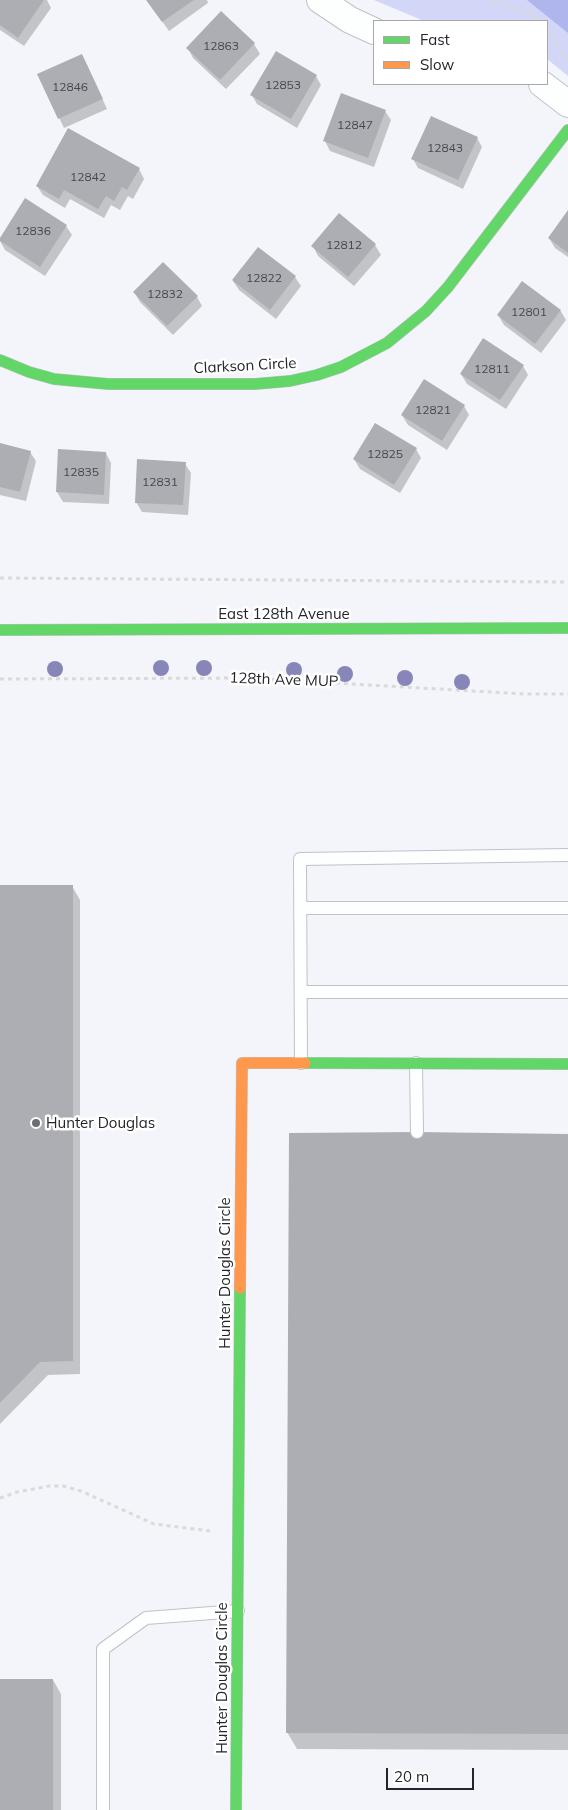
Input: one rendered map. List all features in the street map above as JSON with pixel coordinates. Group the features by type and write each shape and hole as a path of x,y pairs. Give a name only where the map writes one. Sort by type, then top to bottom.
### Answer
{"street":[{"path":"320,0 350,20 373,31"},
{"path":"543,85 568,104"},
{"name":"Clarkson Circle","path":"0,360 28,372 54,379 108,384 255,384 290,381 341,367 387,343 426,311 448,287 568,130"},
{"name":"East 128th Avenue","path":"0,630 568,628"},
{"name":"Hunter Douglas Circle","path":"236,1810 242,1063 568,1064"}],"lane":[{"path":"301,1063 300,859 568,856"},
{"path":"300,908 568,908"},
{"path":"301,992 568,992"},
{"path":"416,1063 417,1132"},
{"path":"103,1810 103,1649 146,1618 238,1611"}],"path":[{"path":"491,0 536,17 538,20"},
{"path":"548,33 568,60"},
{"path":"0,578 568,582"},
{"name":"128th Ave MUP","path":"0,679 248,678 525,694 568,694"},
{"path":"0,1498 17,1492 49,1486 63,1486 81,1491 154,1524 217,1531"}],"shaded area":[{"path":"374,0 568,0 568,76 548,60 548,20 422,20"}],"water":[{"path":"527,0 568,0 568,33"}],"building":[{"path":"0,0 44,0 18,38 0,25"},
{"path":"146,0 194,0 162,22"},
{"path":"221,11 255,43 220,80 186,48"},
{"path":"276,51 317,75 291,119 250,95"},
{"path":"82,54 103,99 58,119 37,74"},
{"path":"341,93 386,110 368,158 323,141"},
{"path":"431,116 478,137 458,180 411,159"},
{"path":"68,128 140,168 127,190 122,187 114,201 106,196 98,209 64,190 59,199 36,186"},
{"path":"25,198 67,225 40,267 0,241 0,238"},
{"path":"568,210 568,253 548,238"},
{"path":"339,213 376,244 348,277 311,246"},
{"path":"258,247 296,276 270,310 232,280"},
{"path":"163,262 198,296 167,326 133,292"},
{"path":"522,281 561,310 535,344 497,315"},
{"path":"483,338 524,365 500,400 460,374"},
{"path":"424,379 465,405 442,441 401,415"},
{"path":"375,423 417,448 394,485 353,459"},
{"path":"0,443 31,451 20,492 0,487"},
{"path":"58,449 106,452 104,495 56,492"},
{"path":"137,459 186,462 183,505 135,503"},
{"name":"Hunter Douglas","path":"0,885 73,885 73,1361 40,1362 0,1403"},
{"path":"289,1133 568,1134 568,1734 286,1733"},
{"path":"0,1679 53,1679 53,1810 0,1810"}],"traffic: fast":[{"path":"0,360 29,372 54,379 108,384 255,384 290,381 341,367 387,343 426,311 448,287 568,130"},
{"path":"0,630 568,628"},
{"path":"305,1063 568,1064"},
{"path":"236,1810 240,1288"}],"traffic: slow":[{"path":"240,1288 242,1063 305,1063"}],"place":[{"name":"Hunter Douglas","path":"36,1123"}]}
